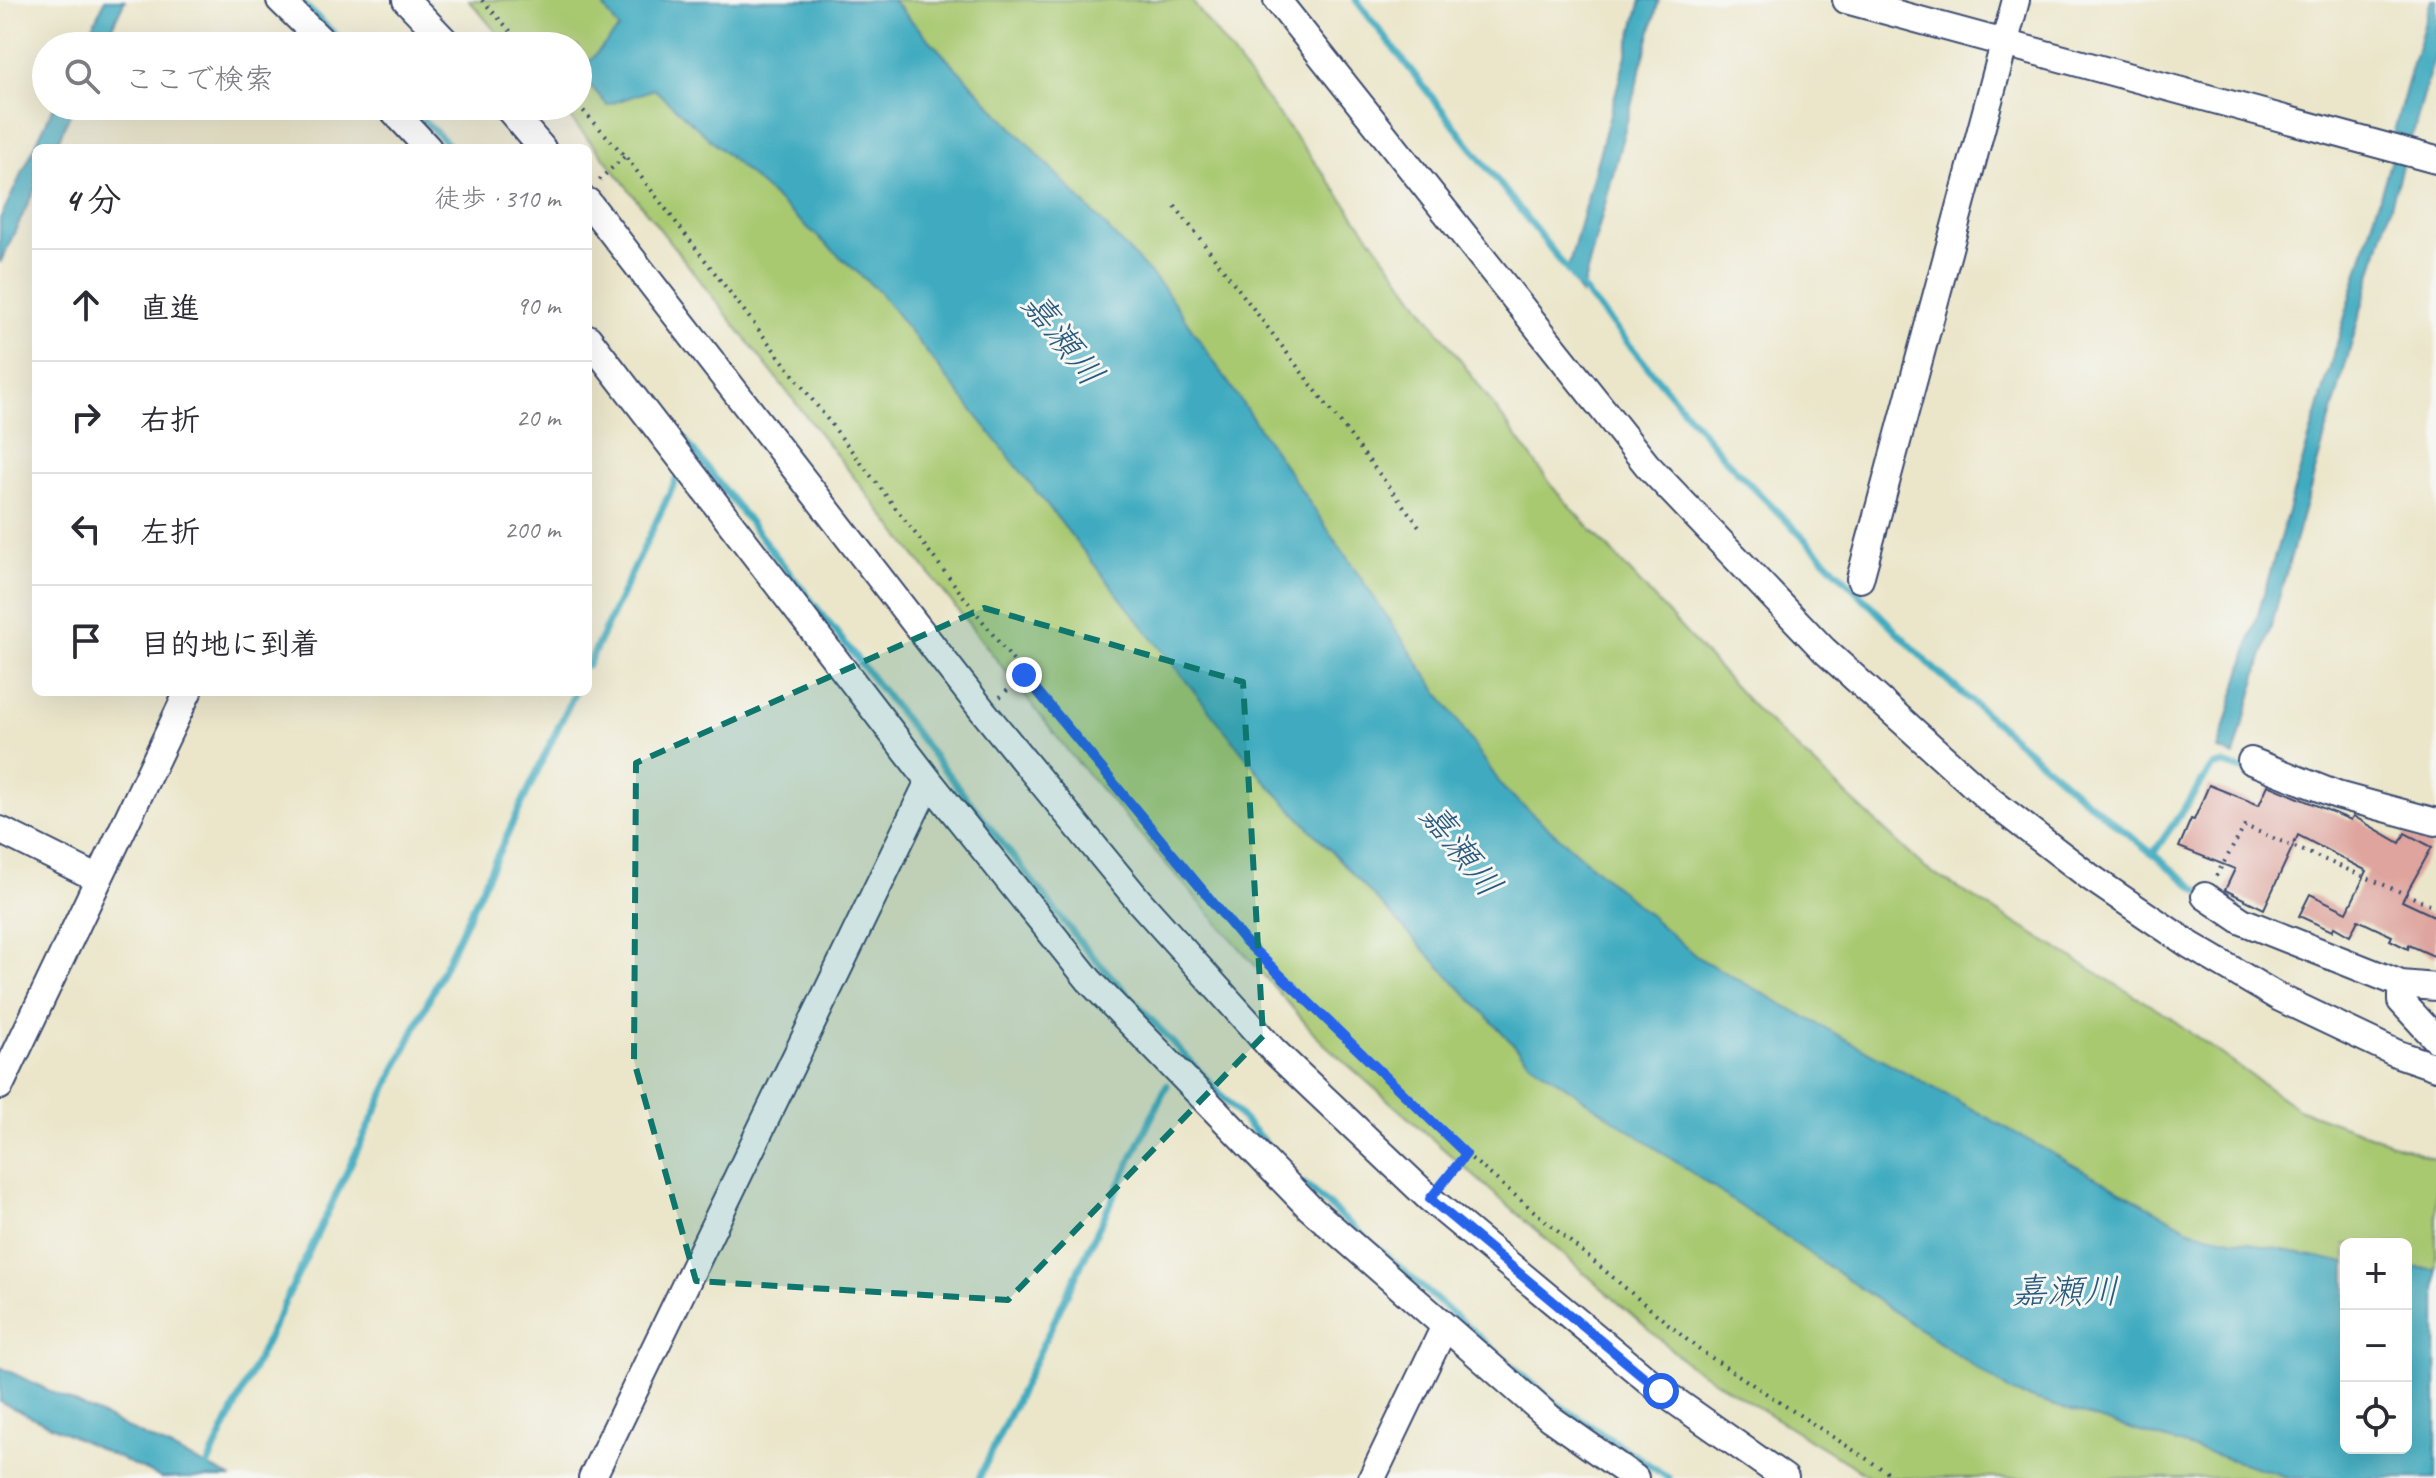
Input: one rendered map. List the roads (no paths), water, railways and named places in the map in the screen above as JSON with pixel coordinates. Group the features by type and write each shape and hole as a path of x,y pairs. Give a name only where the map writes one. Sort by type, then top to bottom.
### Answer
{"street":[{"path":"280,0 313,32"},
{"path":"406,0 437,32"},
{"path":"1277,0 1647,465 1824,650 1990,800 2102,886 2190,945 2280,998 2398,1054 2436,1067"},
{"path":"1846,0 2436,160"},
{"path":"1860,579 2016,0"},
{"path":"402,120 424,144"},
{"path":"518,120 539,144"},
{"path":"593,192 983,711 1139,901 1273,1050 1430,1199 1661,1391 1785,1478"},
{"path":"592,343 929,781 1089,980 1310,1208 1550,1418 1635,1478"},
{"path":"0,1086 186,696"},
{"path":"2251,761 2337,795 2436,822"},
{"path":"592,1478 929,781"},
{"path":"0,830 99,879"},
{"path":"2205,896 2242,921 2401,984 2436,987"},
{"path":"2401,984 2401,1001 2436,1039"},
{"path":"1372,1478 1444,1328"}],"water":[{"path":"105,0 125,0 110,32 90,32"},
{"name":"嘉瀬川","path":"599,0 892,0 1164,288 1504,789 1697,957 2193,1231 2340,1262 2340,1454 2412,1454 2412,1267 2436,1269 2436,1478 2291,1478 2013,1393 1530,1062 1266,782 878,291 654,89 607,105 592,87 592,58 619,29"},
{"path":"1641,0 1659,0 1581,295 1567,272"},
{"path":"2431,0 2436,0 2436,51 2412,138 2393,135"},
{"path":"47,120 68,120 57,144 36,144"},
{"path":"32,152 32,195 0,263 0,219"},
{"path":"2391,159 2403,163 2234,756 2218,750"},
{"path":"0,1367 232,1478 161,1478 0,1402"}],"waterway":[{"path":"299,0 332,32"},
{"path":"1356,0 1575,280 1726,460 1933,668 2078,794 2199,891"},
{"path":"423,120 448,144"},
{"path":"592,322 1084,947 1281,1160"},
{"path":"592,657 676,480"},
{"path":"207,1466 573,696"},
{"path":"2153,854 2212,767 2224,764 2248,772"},
{"path":"979,1478 1167,1085"},
{"path":"1304,1184 1552,1401 1669,1478"}]}
